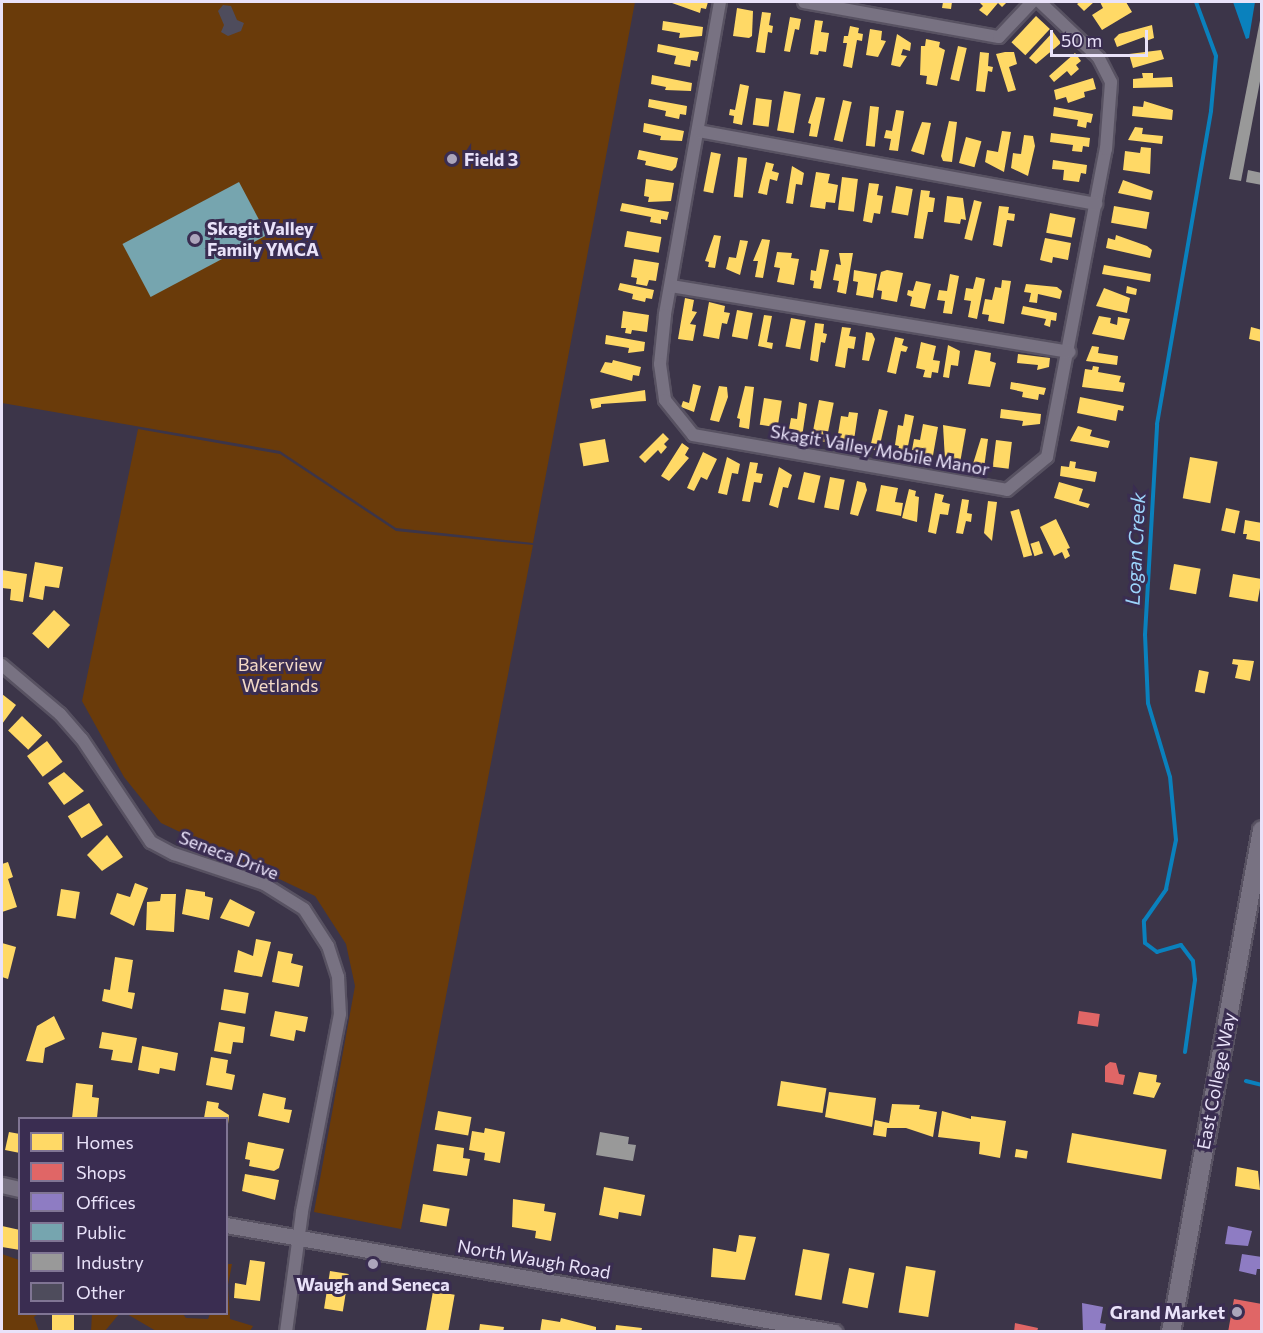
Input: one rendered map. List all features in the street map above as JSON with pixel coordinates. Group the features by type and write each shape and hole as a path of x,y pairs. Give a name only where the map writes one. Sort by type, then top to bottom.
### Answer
{"main road":[{"name":"East College Way","path":"1171,1332 1262,830"}],"street":[{"name":"Skagit Valley Mobile Manor","path":"720,2 671,286 660,364 665,400 693,435 1006,490 1047,457 1070,352 1106,149 1111,82 1099,58 1040,2"},
{"path":"804,2 999,37 1032,2"},
{"path":"698,131 1096,204"},
{"path":"671,286 1070,352"},
{"name":"Seneca Drive","path":"2,665 60,714 82,739 151,842 174,854 264,884 304,909 325,939 338,977 340,1014 300,1237 286,1332"},
{"path":"2,1185 18,1189"},
{"name":"North Waugh Road","path":"228,1225 835,1332"}],"green space":[{"path":"2,2 635,2 533,543 396,528 280,451 2,403"},
{"name":"Bakerview Wetlands","path":"138,429 280,454 396,531 533,545 401,1229 314,1212 355,986 346,944 315,896 161,823 124,777 82,701"},
{"path":"2,1254 18,1260 18,1315 37,1315 34,1317 39,1331 2,1331"},
{"path":"228,1264 232,1264 228,1285"},
{"path":"228,1285 230,1319 253,1326 250,1331 156,1331 129,1315 184,1315 186,1318 208,1319 210,1315 228,1315"},
{"path":"92,1315 118,1315 105,1331 91,1331"}],"water":[{"path":"1233,2 1255,2 1249,38 1246,39"}],"building: Homes":[{"path":"708,2 706,9 701,8 700,13 672,3"},
{"path":"943,2 952,2 951,9 942,8"},
{"path":"979,2 1007,2 1002,7 998,3 987,16 979,10 983,6"},
{"path":"1094,2 1084,11 1077,4"},
{"path":"1100,2 1126,2 1132,12 1102,30 1092,15 1103,8"},
{"path":"737,8 753,11 752,36 749,38 733,36"},
{"path":"762,12 771,13 769,25 773,26 772,33 768,32 765,53 756,52"},
{"path":"1036,16 1050,29 1025,55 1011,42"},
{"path":"790,17 801,19 799,30 795,29 790,52 784,51"},
{"path":"815,20 823,21 821,32 829,33 826,52 819,51 818,55 810,54"},
{"path":"663,21 703,27 702,36 679,38 680,33 662,30"},
{"path":"1152,25 1154,38 1146,41 1144,37 1117,47 1114,39 1119,34"},
{"path":"850,26 859,28 858,33 863,34 862,41 857,40 852,68 843,66 847,43 843,43 844,36 848,36"},
{"path":"870,29 882,31 881,40 886,41 878,57 866,55"},
{"path":"1053,32 1061,43 1036,64 1029,58"},
{"path":"897,34 911,43 910,51 903,49 901,55 907,56 900,67 891,65"},
{"path":"926,39 940,42 939,47 945,50 937,86 926,84 927,76 920,75 921,46 925,46"},
{"path":"658,44 699,52 697,61 691,60 690,67 674,64 676,56 657,52"},
{"path":"958,46 967,48 959,81 950,79"},
{"path":"1161,50 1164,59 1133,68 1129,54"},
{"path":"980,52 989,53 988,66 993,67 992,72 988,71 985,92 976,91"},
{"path":"1014,52 1017,64 1009,67 1016,90 1008,92 996,54"},
{"path":"1075,53 1081,61 1076,65 1079,69 1071,76 1067,71 1054,82 1049,76"},
{"path":"1142,73 1153,73 1153,78 1172,77 1173,87 1133,88 1133,79 1143,78"},
{"path":"652,75 692,83 691,91 665,90 666,87 651,84"},
{"path":"1093,78 1096,89 1084,92 1085,97 1068,103 1066,97 1056,100 1054,90"},
{"path":"740,84 749,86 742,125 733,123 734,116 729,115 730,109 735,110"},
{"path":"784,91 801,94 794,133 777,130"},
{"path":"816,97 825,98 817,137 809,136 811,124 808,123"},
{"path":"756,98 772,100 769,127 753,125"},
{"path":"649,99 687,106 686,115 680,114 679,119 665,116 666,111 648,107"},
{"path":"843,100 852,102 843,142 834,140"},
{"path":"1144,101 1173,110 1172,120 1132,116 1133,106 1143,107"},
{"path":"870,106 879,107 875,147 866,146"},
{"path":"1054,107 1093,114 1091,123 1087,122 1086,128 1077,126 1078,120 1053,116"},
{"path":"896,110 904,111 898,151 889,150 891,139 884,138 886,130 892,131"},
{"path":"949,121 957,122 952,162 943,161 941,156"},
{"path":"922,122 931,123 924,155 911,151"},
{"path":"644,123 684,131 682,141 660,140 661,136 643,132"},
{"path":"1135,127 1143,128 1142,134 1163,136 1162,144 1128,140"},
{"path":"1002,131 1011,132 1004,172 985,162 987,150 998,152"},
{"path":"1051,133 1090,138 1089,147 1083,146 1082,152 1072,151 1073,145 1050,142"},
{"path":"1024,135 1033,136 1035,146 1028,176 1011,168 1013,153 1021,154"},
{"path":"966,137 981,141 974,167 959,163"},
{"path":"1141,147 1151,148 1150,174 1123,170 1125,151 1140,153"},
{"path":"639,150 678,158 676,167 672,171 645,165 646,161 637,159"},
{"path":"711,152 721,154 713,193 703,191"},
{"path":"738,157 747,158 743,198 734,197"},
{"path":"1053,160 1087,165 1086,174 1081,173 1079,182 1063,180 1064,170 1052,169"},
{"path":"766,162 774,164 772,171 779,173 777,181 770,179 767,195 758,193"},
{"path":"792,166 804,173 802,185 796,184 793,204 786,203"},
{"path":"816,172 830,174 828,183 838,185 835,203 826,202 825,209 810,207"},
{"path":"842,177 858,179 854,212 838,210"},
{"path":"646,179 674,183 671,201 648,202 649,197 644,196"},
{"path":"1123,180 1153,191 1151,200 1118,193"},
{"path":"869,183 879,184 877,195 883,196 880,214 874,213 872,223 863,221"},
{"path":"896,186 913,189 908,216 891,213"},
{"path":"921,190 930,191 929,197 935,198 933,212 928,212 923,239 914,238"},
{"path":"947,196 963,198 966,220 961,219 960,224 944,222"},
{"path":"974,200 982,202 972,241 964,239"},
{"path":"622,203 669,212 667,220 661,219 661,224 650,222 651,217 620,211"},
{"path":"999,206 1009,207 1008,213 1015,214 1014,221 1007,220 1002,247 993,245"},
{"path":"1114,206 1149,212 1147,229 1111,223"},
{"path":"1050,213 1076,218 1072,238 1046,233"},
{"path":"627,231 661,237 659,253 624,247"},
{"path":"714,235 721,236 715,268 708,267 709,262 705,261"},
{"path":"1116,235 1147,246 1152,250 1150,258 1106,248 1108,238 1115,240"},
{"path":"1045,238 1071,243 1068,260 1053,257 1052,263 1040,260"},
{"path":"762,239 770,240 763,278 755,277 758,261 753,261"},
{"path":"740,240 748,241 740,275 726,269 729,257 736,258"},
{"path":"820,249 829,250 821,289 813,288 814,281 810,280 811,270 816,271"},
{"path":"777,252 792,253 791,258 799,259 794,285 777,282 780,268 774,267"},
{"path":"839,253 853,253 846,294 837,292 839,281 833,280 836,264 841,265"},
{"path":"634,259 659,263 656,281 649,280 647,286 636,284 637,278 631,277"},
{"path":"1104,265 1151,274 1150,282 1102,274"},
{"path":"854,270 877,274 873,298 856,295 858,282 853,281"},
{"path":"887,270 903,273 897,302 881,299 882,291 877,290 881,272"},
{"path":"950,274 959,276 952,314 943,313 945,301 937,300 939,290 947,291"},
{"path":"976,277 985,279 977,319 968,317 971,301 964,300 966,288 973,289"},
{"path":"1002,280 1011,281 1004,324 988,321 989,315 982,314 985,299 992,300 995,287 1001,288"},
{"path":"916,281 931,284 925,309 910,306 912,297 907,295 908,290 913,291"},
{"path":"620,283 654,290 652,299 646,298 645,302 632,299 633,294 618,290"},
{"path":"1026,284 1057,287 1062,291 1060,299 1038,294 1037,303 1029,302 1031,293 1024,292"},
{"path":"1127,286 1137,289 1136,295 1126,293"},
{"path":"1104,288 1130,298 1127,313 1096,306"},
{"path":"685,298 694,300 692,311 697,312 690,324 696,325 693,341 678,339"},
{"path":"709,302 725,306 724,312 730,313 727,324 722,323 719,339 703,336"},
{"path":"1023,306 1057,313 1056,321 1051,320 1050,327 1044,325 1046,319 1021,314"},
{"path":"737,310 753,313 748,340 732,337"},
{"path":"623,311 649,315 647,332 632,330 631,334 625,333 626,328 621,328"},
{"path":"764,315 772,316 767,342 773,343 772,349 758,346"},
{"path":"1099,316 1111,318 1110,323 1117,325 1118,317 1130,319 1124,340 1092,334"},
{"path":"791,318 806,321 800,349 785,346"},
{"path":"815,323 824,324 823,333 827,334 825,343 821,342 818,362 810,360"},
{"path":"842,327 851,328 849,336 856,337 854,349 848,348 845,368 835,366"},
{"path":"1251,327 1262,330 1262,342 1249,339"},
{"path":"866,332 872,333 875,339 869,361 862,360"},
{"path":"606,335 645,342 644,351 628,353 629,348 605,344"},
{"path":"895,337 904,339 902,345 908,347 906,352 901,351 896,374 887,372"},
{"path":"921,342 936,346 933,360 940,361 938,373 932,372 931,378 923,377 925,370 916,368"},
{"path":"948,345 960,351 958,366 951,365 949,378 943,377"},
{"path":"1092,346 1099,347 1098,353 1118,356 1117,365 1086,361"},
{"path":"975,350 991,353 990,361 996,363 990,387 968,384"},
{"path":"1018,354 1050,358 1049,367 1037,370 1038,365 1017,363"},
{"path":"613,360 641,367 639,376 633,375 632,381 600,372 605,362 612,363"},
{"path":"1093,366 1099,367 1098,372 1121,376 1119,382 1125,383 1123,392 1082,387 1085,369 1092,370"},
{"path":"1011,382 1046,388 1044,395 1039,394 1038,400 1022,397 1023,392 1010,389"},
{"path":"693,384 701,386 694,412 681,407 683,401 689,403"},
{"path":"719,386 727,387 728,397 719,422 710,420"},
{"path":"745,386 754,387 749,429 739,427 740,419 737,418"},
{"path":"645,390 646,401 601,404 601,407 592,409 590,399"},
{"path":"1080,397 1124,406 1123,411 1118,410 1116,421 1077,413"},
{"path":"764,398 782,401 778,427 760,425"},
{"path":"819,400 834,403 826,442 811,439"},
{"path":"799,402 807,404 802,437 793,436 794,430 789,429 791,418 797,419"},
{"path":"879,409 888,411 879,451 870,449"},
{"path":"1001,409 1041,414 1040,424 1022,426 1023,421 1000,418"},
{"path":"849,412 858,413 853,447 837,440 841,416 848,417"},
{"path":"905,414 914,416 906,456 897,454 899,446 895,445 898,425 903,426"},
{"path":"923,424 938,427 932,461 917,459 918,451 912,450 914,439 920,440"},
{"path":"943,425 966,429 960,463 945,460"},
{"path":"1078,426 1092,430 1090,436 1110,441 1108,448 1070,441"},
{"path":"663,433 669,439 664,444 667,447 661,454 658,450 645,463 639,457"},
{"path":"981,438 988,439 984,468 972,467"},
{"path":"605,439 609,462 583,466 579,444"},
{"path":"996,440 1012,442 1009,469 993,467"},
{"path":"682,443 689,448 685,455 689,458 669,481 661,476"},
{"path":"703,452 717,459 707,480 701,477 694,491 687,488"},
{"path":"727,457 740,464 738,474 732,473 727,495 718,493"},
{"path":"1190,457 1218,462 1210,503 1183,498"},
{"path":"1070,461 1076,462 1075,468 1097,472 1095,482 1060,476 1061,466 1069,467"},
{"path":"750,462 758,463 756,473 763,474 761,483 754,482 750,502 742,501"},
{"path":"779,467 792,475 788,488 783,487 778,508 769,505"},
{"path":"804,472 821,476 814,503 798,499"},
{"path":"830,477 845,480 839,510 824,507"},
{"path":"857,481 865,483 867,490 858,516 850,514"},
{"path":"1059,482 1083,489 1079,501 1090,504 1088,508 1054,498"},
{"path":"881,485 898,488 895,502 903,503 901,516 876,511"},
{"path":"909,489 916,491 915,496 919,497 917,522 902,518"},
{"path":"935,493 944,495 942,502 950,504 948,515 940,514 936,534 928,532"},
{"path":"962,499 969,500 967,513 972,514 971,522 966,521 963,534 956,533"},
{"path":"988,501 997,502 992,541 984,533"},
{"path":"1226,508 1240,511 1235,533 1221,530"},
{"path":"1019,509 1032,555 1024,558 1010,511"},
{"path":"1056,519 1070,548 1067,549 1070,556 1065,559 1062,552 1054,556 1040,527"},
{"path":"1245,520 1262,523 1262,542 1246,539 1247,534 1243,534"},
{"path":"1039,541 1043,553 1034,556 1030,544"},
{"path":"35,562 63,567 59,588 45,586 43,600 29,597"},
{"path":"1174,564 1201,569 1196,594 1169,590"},
{"path":"2,570 27,574 23,602 10,600 11,589 2,588"},
{"path":"1233,574 1262,579 1258,602 1229,597"},
{"path":"54,610 70,625 48,648 32,633"},
{"path":"1233,659 1254,661 1250,681 1235,678 1238,665 1232,664"},
{"path":"1199,670 1209,672 1205,694 1195,692"},
{"path":"2,694 16,705 2,724"},
{"path":"22,716 42,735 28,750 8,730"},
{"path":"47,741 63,762 43,777 27,756"},
{"path":"64,772 84,791 64,805 48,783"},
{"path":"89,803 103,825 82,838 68,816"},
{"path":"107,835 123,857 102,871 87,855"},
{"path":"8,862 13,877 8,879 17,907 2,912 2,864"},
{"path":"135,883 148,888 134,926 110,914 117,893 130,897"},
{"path":"61,889 80,892 76,919 57,916"},
{"path":"186,889 205,892 205,896 213,898 209,920 182,914"},
{"path":"161,894 176,894 174,932 146,930 147,902 160,901"},
{"path":"230,899 255,912 249,927 220,918"},
{"path":"256,939 271,942 262,977 234,972 238,950 253,956"},
{"path":"2,943 16,947 8,979 2,977"},
{"path":"278,951 293,954 291,963 303,966 299,987 272,982"},
{"path":"115,957 133,960 128,992 135,993 132,1009 102,1001 104,989 110,990"},
{"path":"224,989 249,993 245,1014 221,1010"},
{"path":"275,1011 308,1017 305,1032 296,1030 294,1041 270,1036"},
{"path":"54,1016 65,1039 45,1048 43,1063 26,1061 37,1026"},
{"path":"219,1022 245,1027 243,1043 233,1042 231,1054 214,1051"},
{"path":"102,1032 137,1038 132,1063 111,1060 113,1050 99,1048"},
{"path":"142,1046 178,1053 175,1071 160,1068 159,1074 138,1070"},
{"path":"211,1057 228,1060 226,1073 235,1075 232,1090 206,1085"},
{"path":"1139,1072 1157,1075 1156,1082 1161,1083 1154,1098 1133,1094"},
{"path":"781,1081 826,1088 823,1113 777,1106"},
{"path":"76,1083 93,1085 92,1097 99,1098 97,1117 72,1117"},
{"path":"829,1092 876,1098 872,1127 825,1117"},
{"path":"263,1093 286,1098 284,1109 292,1110 289,1123 258,1116"},
{"path":"207,1101 219,1103 218,1108 229,1115 228,1124 228,1117 204,1117"},
{"path":"892,1104 920,1105 919,1109 937,1112 933,1137 906,1128 887,1128 886,1137 873,1135 875,1120 889,1123"},
{"path":"438,1111 471,1117 468,1136 435,1130"},
{"path":"942,1111 971,1119 971,1116 1006,1121 1000,1158 979,1154 980,1142 938,1137"},
{"path":"485,1128 505,1132 500,1163 484,1160 485,1153 469,1150 472,1131 484,1133"},
{"path":"9,1132 18,1134 18,1153 5,1150"},
{"path":"1072,1133 1167,1150 1161,1179 1067,1163"},
{"path":"248,1142 284,1149 279,1168 274,1171 249,1166 250,1160 245,1159"},
{"path":"437,1144 464,1148 463,1158 470,1159 467,1176 433,1171"},
{"path":"1016,1149 1028,1151 1027,1159 1015,1157"},
{"path":"1237,1167 1258,1171 1260,1190 1235,1186"},
{"path":"245,1174 279,1180 275,1200 242,1191"},
{"path":"604,1187 645,1195 641,1216 619,1212 618,1219 599,1215"},
{"path":"513,1199 545,1204 544,1211 556,1213 551,1241 535,1238 536,1231 512,1227"},
{"path":"423,1204 450,1209 446,1226 420,1222"},
{"path":"2,1226 18,1230 18,1250 2,1247"},
{"path":"739,1235 756,1237 745,1280 711,1277 713,1248 736,1252"},
{"path":"803,1249 830,1254 821,1300 795,1295"},
{"path":"250,1260 265,1262 260,1301 234,1298 235,1283 246,1285"},
{"path":"906,1266 936,1271 928,1317 899,1312"},
{"path":"849,1268 875,1273 868,1308 842,1303"},
{"path":"330,1271 349,1274 343,1312 324,1309"},
{"path":"433,1291 455,1295 448,1332 426,1332"},
{"path":"52,1315 74,1315 74,1332 52,1332"},
{"path":"561,1318 596,1327 596,1332 540,1332 542,1319 560,1322"},
{"path":"480,1324 504,1327 503,1332 479,1332"},
{"path":"616,1325 642,1328 641,1332 615,1332"}],"building: Shops":[{"path":"1079,1011 1100,1014 1098,1027 1077,1024"},
{"path":"1110,1062 1116,1063 1119,1074 1125,1075 1123,1085 1105,1082 1105,1066"},
{"path":"1234,1299 1262,1304 1262,1332 1228,1332"},
{"path":"1015,1323 1038,1328 1037,1332 1014,1332"}],"building: Offices":[{"path":"1228,1226 1252,1231 1248,1246 1225,1244"},
{"path":"1242,1254 1262,1257 1262,1269 1257,1269 1256,1275 1239,1271"},
{"path":"1082,1303 1103,1307 1100,1323 1106,1324 1105,1332 1083,1332"}],"building: Public":[{"name":"Skagit Valley Family YMCA","path":"239,182 267,235 151,297 122,244"}],"building: Industry":[{"path":"1262,10 1262,71 1241,181 1229,179"},
{"path":"1248,170 1262,173 1262,185 1246,182"},
{"path":"600,1132 629,1137 628,1144 636,1145 633,1161 596,1155"}],"building: Other":[{"path":"223,5 231,6 237,20 244,23 241,31 228,36 221,32 224,25 218,11"}],"waterway":[{"name":"Logan Creek","path":"1185,1052 1195,980 1193,961 1181,945 1157,952 1145,943 1144,921 1166,889 1176,840 1170,777 1148,703 1145,635 1157,424 1211,111 1216,56 1196,2"},
{"name":"Logan Creek","path":"1246,1081 1262,1085"}],"place":[{"name":"Field 3","path":"452,159"},
{"name":"Skagit Valley Family YMCA","path":"195,239"},
{"name":"Waugh and Seneca","path":"373,1264"},
{"name":"Grand Market","path":"1237,1312"}]}
